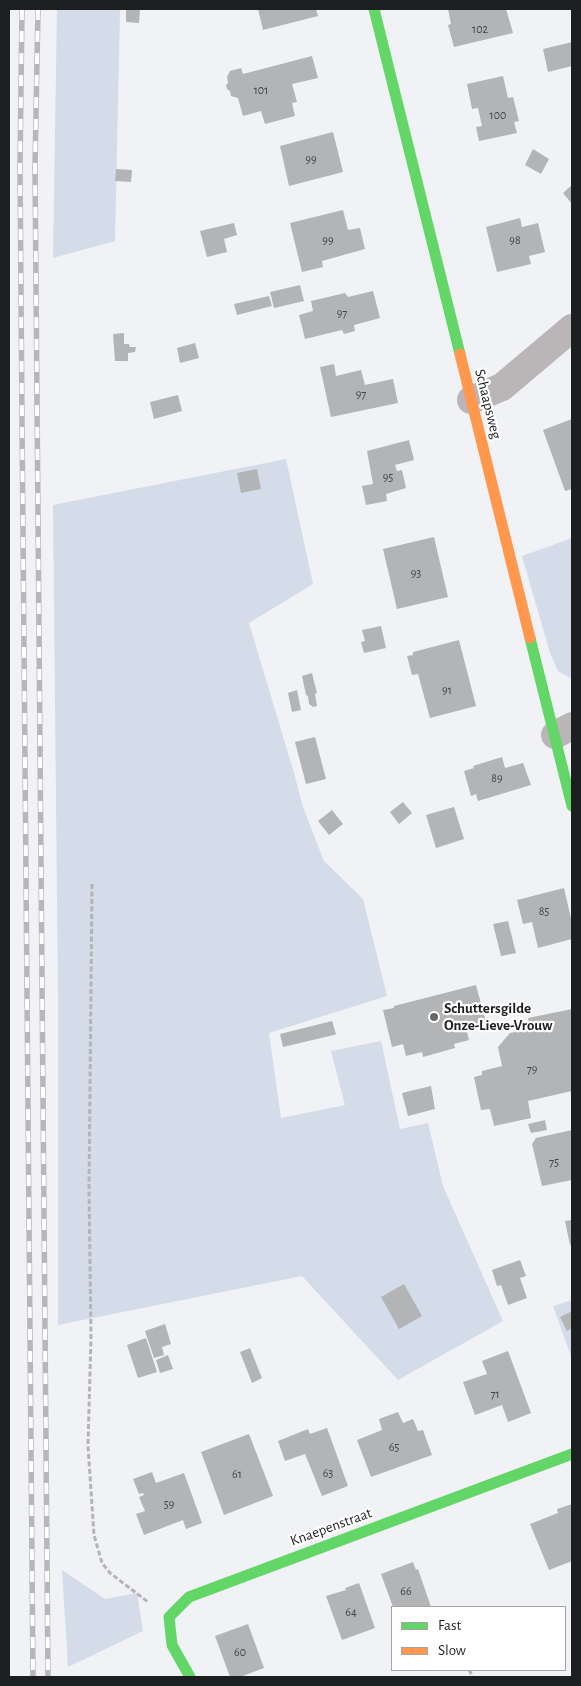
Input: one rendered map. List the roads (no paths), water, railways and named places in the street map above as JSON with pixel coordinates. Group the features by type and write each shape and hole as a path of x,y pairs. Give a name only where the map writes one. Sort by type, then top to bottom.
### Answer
{"street":[{"name":"Schaapsweg","path":"374,9 529,638 563,731 572,806"},
{"path":"471,400 502,387 572,328"},
{"name":"Knaepenstraat","path":"190,1677 172,1645 169,1617 189,1597 572,1454"}],"railway":[{"path":"22,9 20,167 33,1677"},
{"path":"38,9 35,167 48,1677"}],"place":[{"name":"Schuttersgilde Onze-Lieve-Vrouw","path":"434,1017"}]}
